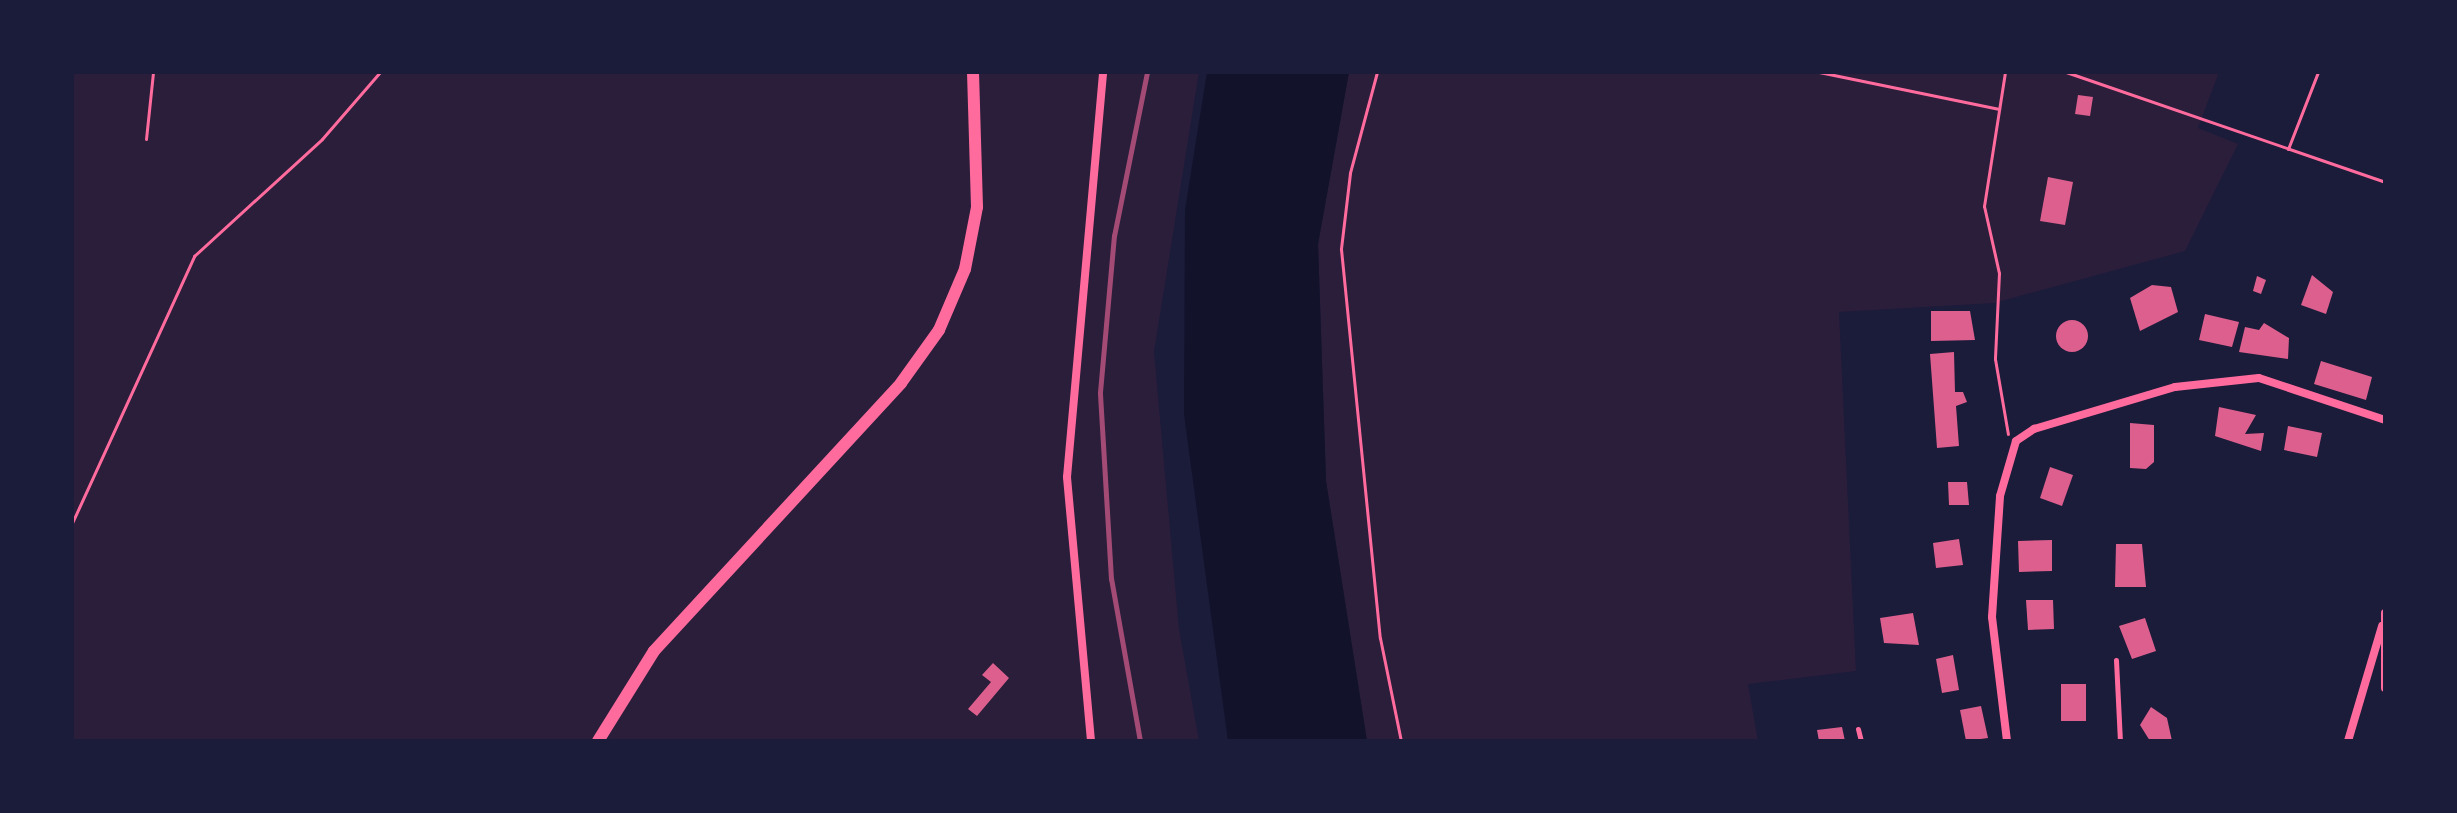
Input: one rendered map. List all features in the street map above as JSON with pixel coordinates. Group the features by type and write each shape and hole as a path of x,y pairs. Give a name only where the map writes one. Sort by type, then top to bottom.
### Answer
{"street":[{"path":"598,741 654,651 901,383 939,330 965,269 977,207 973,72"},
{"path":"1091,741 1067,477 1088,207 1105,76"},
{"path":"2007,741 1992,617 2000,496 2016,441 2034,429 2175,387 2259,378 2385,420"},
{"path":"2348,741 2385,613"},
{"path":"2382,626 2385,688"}],"lane":[{"path":"2116,660 2120,741"},
{"path":"1858,729 1861,741"}],"path":[{"path":"146,139 153,72"},
{"path":"72,523 194,256 322,139 380,72"},
{"path":"1377,72 1350,173 1341,249 1380,638 1401,741"},
{"path":"1819,72 1999,109"},
{"path":"2005,72 1984,206 1999,273 2001,408 2005,431 2016,441"},
{"path":"2066,72 2385,182"},
{"path":"2288,149 2318,72"}],"shaded area":[{"path":"72,72 1199,72 1154,352 1179,629 1199,741 72,741"},
{"path":"1207,72 1349,72 1318,244 1326,481 1367,741 1228,741 1184,414 1185,210"},
{"path":"1349,72 2219,72 2198,128 2238,144 2185,251 1994,303 1839,312 1856,671 1748,684 1758,741 1367,741 1326,481 1318,244"}],"building":[{"path":"2078,95 2093,97 2090,116 2075,114"},
{"path":"2048,177 2073,182 2065,225 2040,221"},
{"path":"2312,275 2333,292 2326,314 2301,305"},
{"path":"2257,276 2266,280 2261,294 2253,291"},
{"path":"2152,285 2171,287 2178,312 2140,331 2130,298"},
{"path":"1931,311 1970,311 1975,340 1931,341"},
{"path":"2205,314 2239,322 2232,347 2199,340"},
{"path":"2072,320 2083,325 2088,336 2083,347 2072,352 2061,347 2056,336 2061,325"},
{"path":"2264,323 2289,338 2288,359 2239,352 2245,327 2259,330"},
{"path":"1954,352 1955,392 1963,392 1967,402 1956,406 1959,446 1937,448 1930,354"},
{"path":"2321,361 2372,377 2366,400 2314,384"},
{"path":"2219,407 2256,415 2245,434 2264,433 2261,451 2215,436"},
{"path":"2130,423 2154,425 2154,462 2146,469 2130,468"},
{"path":"2288,426 2322,433 2317,457 2284,450"},
{"path":"2050,467 2073,475 2062,506 2040,498"},
{"path":"1948,482 1967,482 1969,505 1949,505"},
{"path":"1959,539 1963,565 1936,568 1933,543"},
{"path":"2052,540 2052,571 2019,572 2018,541"},
{"path":"2116,544 2142,544 2146,587 2115,587"},
{"path":"2026,600 2053,600 2054,629 2028,630"},
{"path":"1913,613 1919,645 1884,643 1880,618"},
{"path":"2145,618 2156,651 2132,659 2119,626"},
{"path":"1953,655 1959,690 1942,693 1936,659"},
{"path":"993,663 1009,678 977,716 968,709 991,682 982,675"},
{"path":"2061,684 2086,684 2086,721 2061,721"},
{"path":"1981,706 1988,738 1966,741 1960,710"},
{"path":"2151,707 2167,718 2172,741 2150,741 2140,725"},
{"path":"1842,727 1845,741 1819,741 1817,730"}],"railway":[{"path":"1140,741 1111,579 1100,392 1114,236 1147,72"}]}
